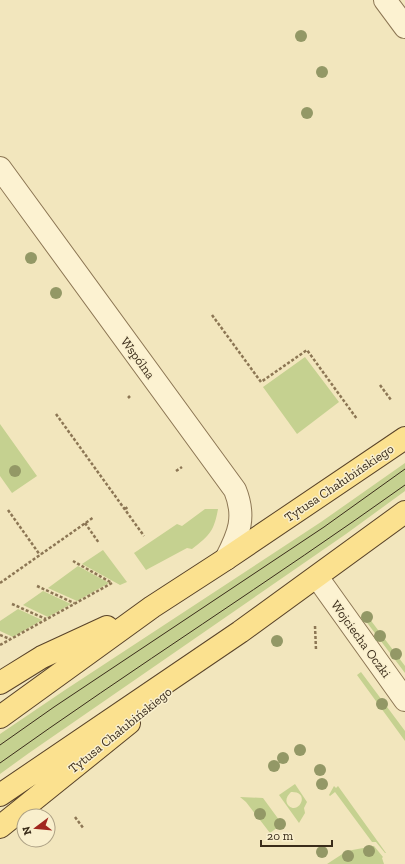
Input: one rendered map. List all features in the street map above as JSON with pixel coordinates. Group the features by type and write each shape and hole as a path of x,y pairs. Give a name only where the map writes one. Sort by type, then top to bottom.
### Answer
{"main road":[{"name":"Tytusa Chałubińskiego","path":"0,717 152,607 405,438"},
{"name":"Tytusa Chałubińskiego","path":"0,795 240,632 405,512"},
{"name":"Tytusa Chałubińskiego","path":"0,683 42,657 152,607"},
{"name":"Tytusa Chałubińskiego","path":"0,827 240,632"}],"street":[{"path":"385,0 405,27"},
{"name":"Wspólna","path":"0,168 235,490 239,500 240,524 236,539 226,559"},
{"name":"Wojciecha Oczki","path":"317,577 405,700"}],"path":[{"path":"212,315 261,382 307,350 358,419"},
{"path":"380,385 391,400"},
{"path":"56,414 144,536"},
{"path":"176,471 182,467"},
{"path":"124,509 129,506"},
{"path":"8,510 40,555"},
{"path":"0,583 94,517"},
{"path":"85,523 99,543"},
{"path":"0,645 112,583 73,561"},
{"path":"37,586 74,603"},
{"path":"12,604 46,619"},
{"path":"315,626 316,650"},
{"path":"0,635 10,639"},
{"path":"75,817 84,829"}],"green space":[{"path":"305,357 339,402 297,434 263,387"},
{"path":"0,424 37,476 12,493 0,476"},
{"path":"405,463 405,491 346,534 0,774 0,734 321,522"},
{"path":"205,509 218,509 213,528 207,536 192,549 187,548 146,570 134,553 177,524 182,526"},
{"path":"103,550 127,582 120,585 82,564"},
{"path":"78,566 109,583 77,601 48,588"},
{"path":"43,591 71,604 48,617 23,605"},
{"path":"18,609 42,620 13,637 0,631 0,621"},
{"path":"366,614 405,666 405,673 362,616"},
{"path":"361,672 405,731 405,741 357,675"},
{"path":"295,784 307,802 304,808 305,813 299,823 279,795","holes":["291,792 301,795 301,802 293,808 287,804 288,795"]},
{"path":"334,786 336,788 338,786 386,853 376,842 372,842 335,792 330,796 329,795"},
{"path":"240,797 263,798 282,824 270,833 246,802"},
{"path":"374,846 383,857 384,864 327,864 347,851"}],"tram line":[{"path":"0,745 54,707 324,527 405,469"},
{"path":"0,763 405,485"}]}
